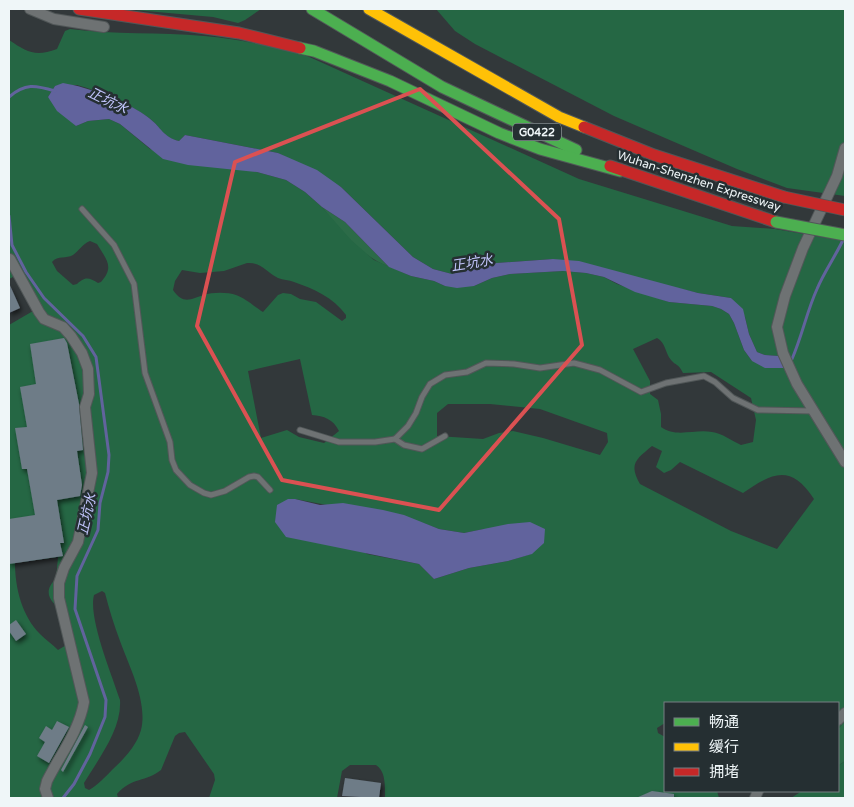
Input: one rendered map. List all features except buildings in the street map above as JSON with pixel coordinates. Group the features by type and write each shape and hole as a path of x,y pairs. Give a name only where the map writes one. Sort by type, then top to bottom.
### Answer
{"highway":[{"path":"79,9 239,32 314,51 390,81 540,149 620,171"},
{"name":"Wuhan-Shenzhen Expressway","path":"312,9 442,87 620,171 776,222 845,235"},
{"name":"Wuhan-Shenzhen Expressway","path":"369,9 559,116 654,155 784,197 845,210"},
{"path":"389,9 559,116"}],"street":[{"path":"30,9 54,19 104,27"},
{"path":"845,148 837,176 803,248 784,296 777,327 786,360 797,384 845,462"},
{"path":"10,259 39,312 44,319 63,328 71,336 82,354 88,369 89,394 85,407 92,473 78,542 64,568 59,583 59,598 84,702 82,714 73,734 47,781 45,788 48,798"}],"lane":[{"path":"82,209 114,245 134,284 144,373 170,442 172,460 176,470 190,485 211,495 225,490 249,476 258,477 270,490"},
{"path":"300,430 339,442 375,442 395,439 408,426 430,384 445,375 467,372 486,363 514,364 540,368 574,363 600,370 641,392 666,383 704,376 733,398 758,410 814,411"},
{"path":"395,439 404,445 422,449 445,436"}],"highlighted area":[{"path":"420,89 559,219 582,345 439,510 282,480 197,326 235,162"}],"green space":[{"path":"124,9 261,9 238,23 213,17"},
{"path":"436,9 845,9 845,196 787,188 737,169 614,116 475,44 455,31"},
{"path":"70,29 204,36 255,43 305,55 579,179 732,226 775,229 845,241 845,721 839,728 839,702 664,702 664,724 657,728 658,733 664,736 664,792 717,792 719,798 385,798 382,771 376,765 350,765 342,771 337,798 209,798 215,780 214,774 185,732 175,736 161,770 128,785 117,794 118,798 9,798 9,325 33,311 15,276 9,279 9,40 21,48 37,53 57,49 65,31","holes":["77,85 104,94 149,118 165,134 179,141 185,135 278,153 341,187 413,257 433,269 452,274 483,264 553,259 698,293 731,298 745,317 749,334 757,352 765,355 779,356 752,361 744,350 729,314 721,309 712,306 669,302 617,284 604,277 586,273 563,271 510,274 492,278 474,286 445,286 434,281 411,276 374,260 351,240 322,207 305,192 286,180 150,149 120,124 109,119 88,121 76,126 48,97 55,86","90,241 97,244 106,259 108,272 101,282 98,283 85,279 73,285 57,271 52,262 73,255","247,263 256,264 278,278 292,281 323,294 341,309 346,318 342,321 316,302 300,299 291,294 283,293 278,295 263,312 243,298 233,294 211,293 187,300 180,298 173,290 175,281 182,270 200,273 224,271","657,338 662,343 671,360 683,373 711,372 751,398 756,420 753,442 741,445 716,433 705,431 679,433 661,427 658,400 650,394 650,381 633,349","300,359 312,415 328,419 339,431 324,443 299,437 287,430 261,438 248,371","448,404 490,404 540,409 607,433 608,442 600,455 513,431 499,433 483,439 437,436 437,413","652,446 662,451 656,467 664,473 680,462 743,493 773,476 789,476 806,488 814,499 777,549 731,531 640,484 636,477 636,462","295,499 423,523 439,529 464,533 484,529 531,554 508,561 469,568 434,579 419,564 367,554","58,557 56,579 49,588 49,592 52,601 64,610 68,644 58,650 42,636 28,619 18,592 15,563","102,591 105,593 140,696 142,719 139,736 130,752 101,781 89,790 85,788 84,783 103,753 120,711 120,700 97,632 93,605 94,595"]},
{"path":"322,207 345,222 389,267 360,249"},
{"path":"845,721 845,761 839,765 839,728"},
{"path":"845,761 845,798 791,798 800,792 839,792 839,765"}],"water":[{"path":"63,83 96,92 131,106 153,121 166,134 179,141 185,135 278,153 317,170 341,187 413,257 433,269 452,274 483,264 553,259 579,261 698,293 731,298 743,309 749,334 757,352 765,355 779,356 785,368 765,368 752,361 744,350 729,314 721,309 712,306 669,302 635,292 604,277 563,271 510,274 492,278 474,286 457,288 411,276 389,267 345,222 286,180 257,172 188,165 163,159 120,124 109,119 88,121 76,126 57,111 48,97 55,86"},
{"path":"288,499 320,505 343,503 383,510 404,515 439,529 464,533 508,524 530,522 545,529 544,543 532,554 508,561 469,568 434,579 419,564 286,537 275,522 277,505"}],"waterway":[{"name":"正坑水","path":"9,97 20,89 30,86 55,91"},
{"name":"正坑水","path":"9,216 12,245 26,272 44,298 83,336 96,357 109,455 108,472 100,503 98,530 77,576 75,609 106,700 105,717 90,754 74,784 63,798"},
{"name":"正坑水","path":"789,360 792,359 796,350 810,306 820,283 843,240"}],"traffic: fast":[{"path":"312,9 442,87 576,150"},
{"path":"300,48 314,51 390,81 499,133 540,149 620,171"},
{"path":"776,222 845,235"}],"traffic: slow":[{"path":"369,9 559,117 584,127"}],"traffic: jam":[{"path":"79,9 239,33 300,48"},
{"path":"584,127 654,155 784,197"},
{"path":"610,166 776,222"},
{"path":"784,197 845,210"}]}
